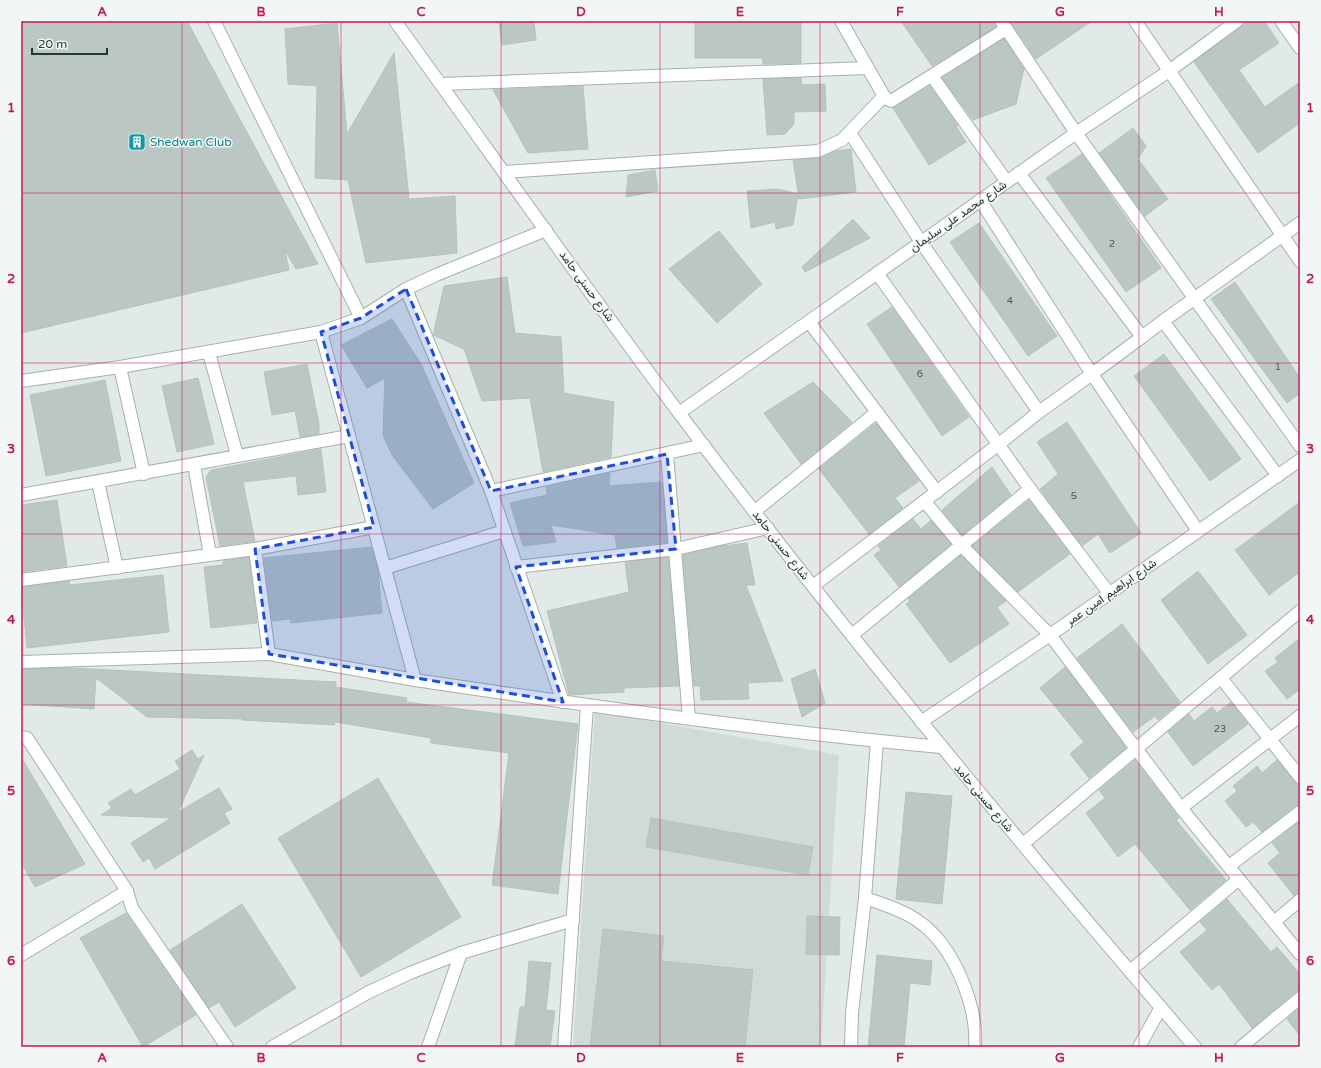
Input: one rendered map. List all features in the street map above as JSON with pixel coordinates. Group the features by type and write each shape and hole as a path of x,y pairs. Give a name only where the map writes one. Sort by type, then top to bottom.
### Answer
{"street":[{"path":"214,21 361,318"},
{"name":"شارع حسنى حامد","path":"395,21 679,413 813,586 941,747 1195,1047"},
{"path":"841,21 887,100 894,100 932,76 1004,25 1076,134 1300,446"},
{"path":"1135,21 1300,261"},
{"name":"شارع محمد على سليمان","path":"679,413 980,200 1170,71 1237,21"},
{"path":"1281,21 1300,48"},
{"path":"441,84 868,68"},
{"path":"932,76 1007,182"},
{"path":"504,172 818,151 833,146 850,133 884,96"},
{"path":"850,133 921,242 1039,412"},
{"path":"1019,173 1142,337"},
{"path":"980,200 1092,374 1198,531"},
{"path":"813,586 925,502 1039,412 1193,298 1300,223"},
{"path":"21,381 209,353 321,332 361,318 406,289 546,230"},
{"path":"877,273 1030,489 1109,593"},
{"path":"406,289 490,491 563,702"},
{"path":"1163,321 1278,476"},
{"path":"809,322 937,492"},
{"path":"321,332 415,680"},
{"path":"209,353 237,455"},
{"path":"120,367 144,474"},
{"path":"755,511 877,412"},
{"path":"21,495 349,436"},
{"path":"490,491 704,445"},
{"path":"667,454 676,549 688,718"},
{"name":"شارع ابراهيم امين عمر","path":"921,722 1050,635 1300,460"},
{"path":"194,465 210,555"},
{"path":"98,482 118,568"},
{"path":"852,635 1030,489"},
{"path":"925,502 961,545 1050,635 1181,808 1300,954"},
{"path":"21,580 255,549 374,527"},
{"path":"516,567 676,549 768,528"},
{"path":"385,568 504,531"},
{"path":"255,549 269,654"},
{"path":"1023,844 1300,611"},
{"path":"21,662 269,654 415,680 587,706 876,741 941,747"},
{"path":"1221,678 1300,777"},
{"path":"564,1047 574,920 587,706"},
{"path":"1181,808 1300,716"},
{"path":"21,737 27,738 126,891 132,908 227,1047"},
{"path":"851,1047 852,1013 865,898 876,741"},
{"path":"1229,866 1300,812"},
{"path":"1130,971 1239,879"},
{"path":"21,955 126,891"},
{"path":"865,898 888,906 918,921 940,942 962,978 972,1007 975,1047"},
{"path":"1274,922 1300,900"},
{"path":"272,1047 369,992 410,973 461,953 574,920"},
{"path":"428,1047 461,953"},
{"path":"1242,1047 1300,998"},
{"path":"1139,1047 1160,1007"}],"highlighted area":[{"path":"406,289 491,491 667,454 676,549 516,567 563,702 269,654 255,549 374,527 321,332 361,318"}],"shaded area":[{"path":"595,711 839,755 821,1047 573,1047"}],"building":[{"name":"Shedwan Club","path":"21,21 187,21 318,264 296,269 285,250 289,270 21,333"},
{"path":"499,21 534,21 536,40 502,45"},
{"path":"695,21 801,21 801,63 763,64 762,58 695,58"},
{"path":"901,21 994,21 996,27 932,66"},
{"path":"1010,21 1092,21 1036,59"},
{"path":"1247,21 1264,21 1279,43 1239,70 1265,107 1300,82 1300,123 1258,153 1194,62"},
{"path":"337,23 347,134 394,53 409,199 455,196 457,253 366,263 348,180 315,178 317,86 288,84 285,29"},
{"path":"1004,39 1024,69 1016,104 973,120 942,78"},
{"path":"801,78 802,85 825,84 826,111 794,112 794,124 785,134 767,135 763,79"},
{"path":"583,86 588,149 528,153 493,90"},
{"path":"930,86 958,126 956,126 966,142 929,165 893,108"},
{"path":"1133,128 1146,146 1138,159 1168,199 1145,216 1099,153"},
{"path":"851,149 856,192 799,199 793,160 819,158 836,151"},
{"path":"1082,154 1161,268 1126,292 1046,178"},
{"path":"655,170 658,191 626,197 628,175"},
{"path":"778,189 798,194 793,225 776,229 775,222 751,228 747,191"},
{"path":"853,219 870,238 805,272 802,267"},
{"path":"979,223 1057,336 1028,356 950,242"},
{"path":"719,231 762,284 717,323 669,269"},
{"path":"507,277 515,333 561,337 564,393 614,402 611,457 543,472 530,398 482,401 464,349 433,335 444,286"},
{"path":"1235,282 1300,378 1300,393 1287,403 1211,299"},
{"path":"892,307 969,417 942,436 867,324"},
{"path":"392,319 421,364 474,483 433,509 392,455 383,435 385,378 367,388 341,345"},
{"path":"1164,354 1241,459 1210,481 1134,376"},
{"path":"307,364 319,424 319,434 300,437 295,411 272,415 264,372"},
{"path":"198,378 214,444 177,452 162,386"},
{"path":"105,380 121,461 46,476 30,395"},
{"path":"813,382 852,422 801,464 764,413"},
{"path":"1067,422 1141,533 1110,553 1098,534 1082,546 1040,489 1058,474 1037,442"},
{"path":"876,423 919,481 895,498 903,508 869,534 819,469"},
{"path":"321,449 326,492 298,495 296,476 243,482 255,541 220,546 206,477 211,470"},
{"path":"992,467 1011,495 962,535 942,510"},
{"path":"610,473 609,486 662,482 667,542 617,548 615,535 551,525 556,542 523,546 510,503 547,495 546,487"},
{"path":"57,500 67,566 21,572 21,505"},
{"path":"1029,500 1070,554 1018,592 972,546"},
{"path":"1300,502 1300,572 1269,595 1235,550"},
{"path":"913,519 921,529 931,520 951,544 899,587 874,555 881,550 878,546"},
{"path":"747,543 755,585 746,585 783,681 748,683 749,699 701,700 700,686 694,686 683,555 722,546"},
{"path":"371,547 378,570 382,613 291,623 290,619 272,621 264,558"},
{"path":"961,555 1006,601 997,607 1009,624 950,663 906,604 910,601 908,599"},
{"path":"249,557 257,623 211,628 204,567 223,565 223,561"},
{"path":"668,557 679,686 624,688 624,692 569,695 547,611 629,592 625,562"},
{"path":"1198,571 1247,635 1208,664 1161,600"},
{"path":"163,575 169,632 27,648 21,587 69,581 70,585"},
{"path":"1122,624 1180,702 1158,720 1155,716 1133,732 1077,658"},
{"path":"1300,638 1300,691 1299,690 1287,699 1265,671 1278,662 1275,658"},
{"path":"1065,667 1126,748 1089,778 1070,754 1084,742 1040,688"},
{"path":"73,668 336,682 336,687 407,698 406,702 578,724 558,894 492,885 509,753 431,743 431,738 335,722 334,725 242,720 245,719 147,717 96,678 94,709 21,704 21,669"},
{"path":"815,669 825,703 802,717 791,679"},
{"path":"1231,702 1248,724 1193,766 1168,732 1189,714 1194,721 1212,707 1217,713"},
{"path":"192,750 198,759 204,755 178,812 219,788 232,809 224,813 230,823 155,869 149,858 143,862 131,843 171,818 101,815 112,808 108,803 131,789 135,795 180,769 175,761"},
{"path":"21,757 85,864 35,887 21,862"},
{"path":"1135,760 1179,818 1176,820 1226,880 1190,910 1135,844 1118,857 1086,813 1105,798 1099,790"},
{"path":"1277,760 1300,787 1300,805 1295,806 1262,832 1253,822 1246,827 1225,801 1237,791 1233,786 1257,766 1262,773"},
{"path":"378,778 461,917 361,977 278,838"},
{"path":"906,792 952,796 942,904 896,899"},
{"path":"651,818 813,847 808,875 646,847"},
{"path":"1300,821 1300,893 1294,896 1268,863 1280,853 1272,843"},
{"path":"1227,899 1271,952 1277,947 1300,974 1300,991 1295,992 1252,1028 1219,984 1212,990 1180,952 1207,930 1200,922"},
{"path":"242,904 296,988 235,1027 219,1002 209,1008 170,950"},
{"path":"126,913 196,1015 143,1047 80,938"},
{"path":"807,916 840,917 839,955 806,954"},
{"path":"603,929 664,936 661,961 753,970 745,1047 590,1047"},
{"path":"877,955 932,961 930,985 910,983 904,1047 868,1047"},
{"path":"529,961 551,963 546,1010 555,1011 550,1047 515,1047 520,1007 525,1007"},
{"path":"1300,1008 1300,1036 1287,1019"}],"place":[{"name":"Shedwan Club","path":"137,142"}]}
